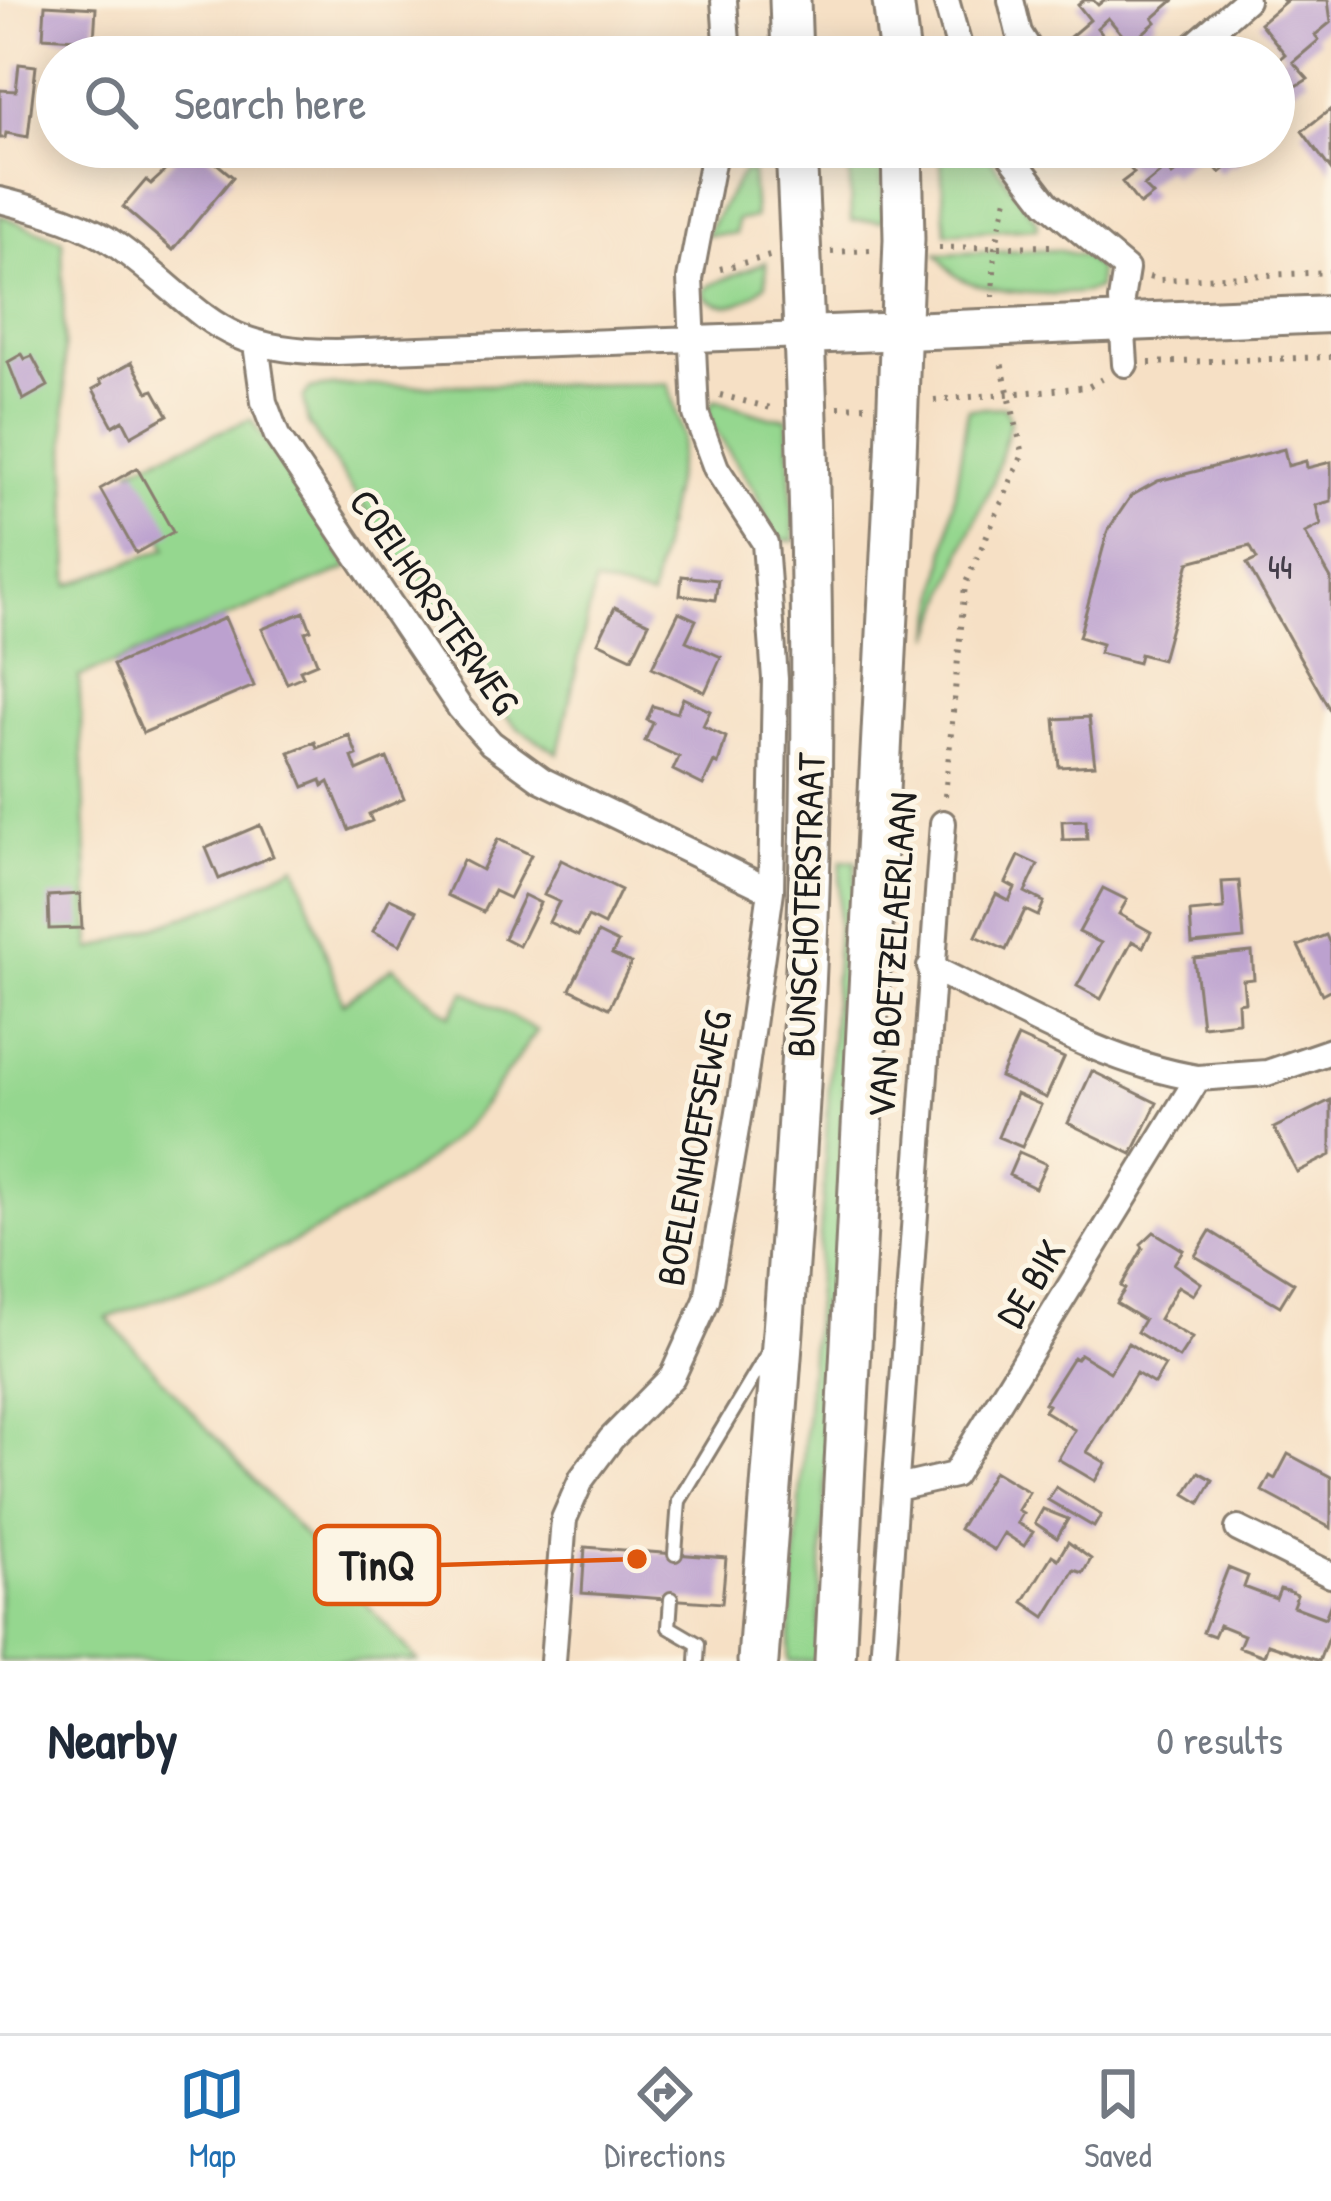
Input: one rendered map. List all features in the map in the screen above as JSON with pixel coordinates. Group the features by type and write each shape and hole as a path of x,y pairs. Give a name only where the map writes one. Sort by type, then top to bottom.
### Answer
{"main road":[{"path":"790,0 791,36"},
{"path":"893,0 897,36"},
{"name":"BUNSCHOTERSTRAAT","path":"758,1661 810,858 813,646 797,168"},
{"name":"BUNSCHOTERSTRAAT","path":"835,1661 898,404 902,168"}],"street":[{"path":"724,0 727,36"},
{"path":"946,0 956,36"},
{"path":"1011,0 1021,36"},
{"path":"1205,36 1246,0"},
{"name":"BUNSCHOTERSTRAAT","path":"712,168 692,259 696,414 716,468 765,543 775,679 771,891"},
{"path":"1020,168 1077,231 1126,269 1121,323 1125,364"},
{"path":"0,200 62,218 104,238 203,318 256,344 299,352 1331,314"},
{"name":"COELHORSTERWEG","path":"256,344 264,402 277,436 482,734 507,758 542,780 771,891"},
{"name":"VAN BOETZELAERLAAN","path":"883,1661 943,823"},
{"name":"BOELENHOEFSEWEG","path":"553,1661 564,1519 581,1478 611,1439 672,1377 706,1300 771,891"},
{"path":"930,967 1116,1056 1161,1072 1198,1078 1267,1073 1331,1051"},
{"name":"DE BIK","path":"897,1488 954,1475 1198,1078"},
{"path":"1238,1529 1331,1575"}],"lane":[{"path":"675,1554 679,1501 753,1372 782,1332"},
{"path":"671,1599 669,1627 698,1644 697,1661"}],"path":[{"name":"VAN BOETZELAERLAAN","path":"943,823 965,585 1023,454 994,327 995,248 1006,213 1007,168"},
{"path":"1126,269 1160,280 1331,272"},
{"path":"695,388 760,407 808,409 1088,387 1125,364 1331,357"}],"green space":[{"path":"850,168 882,168 884,221 851,221"},
{"path":"941,168 997,168 1038,223 1037,228 946,233"},
{"path":"743,172 752,172 755,218 737,220 736,234 705,235"},
{"path":"0,215 62,240 69,585 167,548 131,468 251,419 349,568 79,677 91,950 225,902 296,865 343,1003 393,967 450,1016 465,991 537,1031 468,1123 421,1165 380,1193 292,1243 107,1318 418,1661 0,1661"},
{"path":"1056,250 1084,256 1098,270 1098,288 1048,294 985,287 956,276 937,254"},
{"path":"766,262 766,284 745,300 723,305 706,298 704,290 710,285"},
{"path":"668,384 683,436 651,598 595,583 558,753 518,728 495,705 308,423 303,399 310,389 331,386"},
{"path":"714,400 788,418 794,541 775,539 755,491 711,424 708,410"},
{"path":"1005,407 1010,422 993,482 967,538 932,637 968,409"},
{"path":"841,861 856,861 817,1661 788,1661 824,1182"}],"building":[{"path":"1084,0 1098,5 1104,0 1174,0 1139,36 1123,36 1108,18 1097,28 1104,36 1071,36 1090,20 1078,5"},
{"path":"1328,0 1331,22 1295,60 1295,36 1270,36 1260,23 1285,2"},
{"path":"45,5 96,8 94,36 43,36"},
{"path":"19,64 36,66 28,137 6,133 0,138 0,90 16,91"},
{"path":"1295,64 1308,79 1295,87"},
{"path":"1331,109 1331,170 1302,131"},
{"path":"167,168 222,168 233,177 173,250 123,207 146,180 151,184"},
{"path":"1130,168 1166,168 1144,186 1153,195 1140,205 1122,182 1134,173"},
{"path":"22,354 25,359 32,356 48,386 23,400 8,362"},
{"path":"132,362 148,392 154,390 168,415 131,436 123,420 113,426 93,389"},
{"path":"1284,449 1288,466 1306,461 1307,468 1331,462 1331,501 1316,505 1321,525 1305,533 1331,579 1331,712 1247,564 1257,559 1250,546 1189,562 1162,660 1140,654 1138,663 1099,653 1102,644 1079,637 1108,530 1131,496 1158,481"},
{"path":"137,468 173,532 136,553 100,489"},
{"path":"682,576 718,580 715,600 680,595"},
{"path":"615,607 649,623 632,658 598,642"},
{"path":"304,612 311,630 305,632 317,663 300,670 303,676 287,683 262,629"},
{"path":"679,612 696,620 686,641 721,657 705,692 652,667"},
{"path":"225,618 254,686 143,733 113,665"},
{"path":"683,698 710,711 703,726 726,737 718,764 714,762 703,785 673,770 679,757 645,741 653,723 647,720 653,706 677,713"},
{"path":"1089,717 1095,765 1059,767 1055,719"},
{"path":"349,735 357,771 387,758 404,799 369,814 372,821 349,830 329,782 304,787 289,752 315,742 317,748"},
{"path":"1086,820 1087,839 1063,840 1062,821"},
{"path":"260,825 273,856 219,879 206,848"},
{"path":"498,839 531,855 509,898 494,891 483,912 447,895 463,860 482,870"},
{"path":"1019,856 1038,865 1025,892 1044,902 1038,916 1025,910 1006,950 976,936 996,894 1009,901 1015,888 1006,883"},
{"path":"561,860 621,890 604,925 588,917 578,936 549,922 559,902 544,895"},
{"path":"1239,881 1244,939 1192,944 1190,912 1224,909 1222,882"},
{"path":"1103,888 1127,900 1119,914 1151,932 1143,947 1132,941 1101,999 1077,986 1101,943 1079,932"},
{"path":"80,894 82,928 49,929 48,896"},
{"path":"524,895 540,903 519,946 504,938"},
{"path":"390,898 417,911 400,945 373,931"},
{"path":"598,933 618,943 612,954 631,963 609,1008 570,989"},
{"path":"1326,935 1331,946 1331,989 1322,994 1298,946"},
{"path":"1252,952 1254,979 1243,980 1245,1002 1238,1003 1239,1022 1202,1026 1194,958"},
{"path":"1018,1037 1064,1058 1046,1098 1000,1077"},
{"path":"1092,1071 1157,1103 1132,1154 1068,1123"},
{"path":"1016,1094 1041,1105 1022,1147 998,1137"},
{"path":"1331,1100 1331,1155 1297,1172 1274,1128"},
{"path":"1019,1152 1046,1164 1035,1188 1009,1175"},
{"path":"1210,1231 1294,1283 1280,1306 1195,1256"},
{"path":"1154,1232 1183,1250 1174,1264 1201,1283 1193,1295 1178,1286 1159,1319 1192,1338 1179,1358 1137,1332 1144,1320 1116,1303 1141,1244"},
{"path":"1128,1343 1165,1366 1154,1384 1136,1373 1087,1452 1106,1463 1095,1481 1058,1459 1075,1430 1044,1411 1048,1405 1044,1403 1073,1357 1080,1354 1110,1372"},
{"path":"1288,1454 1331,1477 1331,1528 1262,1491 1270,1476 1275,1479"},
{"path":"994,1471 1029,1492 1018,1510 1023,1513 1017,1523 1033,1532 1024,1546 1004,1533 994,1550 959,1529"},
{"path":"1199,1472 1213,1480 1200,1503 1185,1494"},
{"path":"1056,1487 1101,1515 1094,1527 1048,1500"},
{"path":"1043,1509 1068,1519 1057,1538 1035,1523"},
{"path":"1068,1542 1091,1559 1083,1573 1074,1570 1045,1617 1023,1602 1052,1555 1058,1559"},
{"path":"585,1547 726,1558 722,1603 582,1593"},
{"path":"1228,1568 1248,1576 1244,1587 1276,1599 1280,1589 1288,1591 1297,1595 1293,1606 1325,1618 1331,1603 1331,1630 1319,1661 1268,1644 1264,1656 1239,1647 1244,1635 1219,1625 1214,1636 1203,1632"}],"place":[{"name":"TinQ","path":"637,1559"}]}
